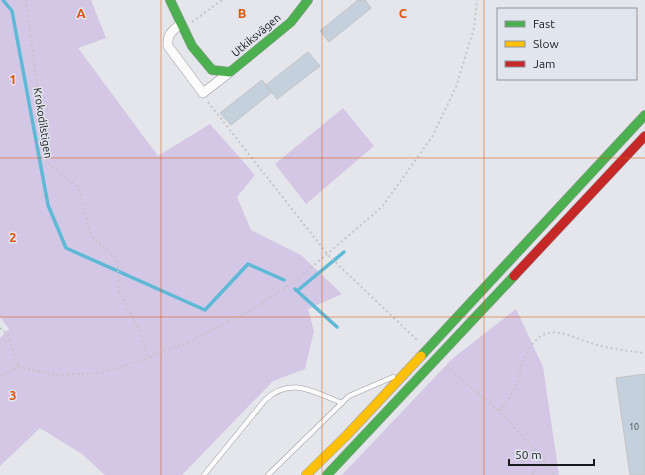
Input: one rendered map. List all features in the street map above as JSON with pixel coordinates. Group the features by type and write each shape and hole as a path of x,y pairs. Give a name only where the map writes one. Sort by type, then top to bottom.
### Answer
{"main road":[{"path":"170,0 182,26"},
{"name":"Utkiksvägen","path":"182,26 192,46 212,70 230,72 291,22 308,0"},
{"path":"306,475 347,434 645,115"},
{"path":"327,475 645,136"}],"street":[{"path":"182,26 172,31 167,39 168,46 203,93 230,72"}],"lane":[{"path":"268,475 349,396 404,373"},
{"path":"204,475 272,393 291,387 300,387 342,403"}],"path":[{"name":"Krokodilstigen","path":"26,0 47,162 78,187 91,236 117,259 119,292 139,329 148,358"},
{"path":"182,26 222,0"},
{"path":"0,376 19,367 54,375 100,373 148,358 189,342 251,310 299,278 328,255 382,207 432,138 456,87 474,28 477,0"},
{"path":"203,93 206,100 328,255 418,340"},
{"path":"0,328 7,334 19,367"},
{"path":"499,411 510,398 524,358 531,345 542,334 554,332 571,335 613,349 645,353"},
{"path":"447,367 499,411 543,459 554,475"},
{"path":"532,475 543,459"}],"shaded area":[{"path":"0,0 91,0 106,38 78,48 158,156 210,124 255,175 237,197 251,230 301,255 342,294 308,309 314,331 305,369 273,381 182,475 105,475 82,454 40,428 0,466 0,338 9,329 0,317"},
{"path":"343,108 374,146 306,204 275,164"},
{"path":"516,309 543,367 559,475 342,475 452,359"}],"building":[{"path":"358,0 365,0 371,8 329,42 320,31"},
{"path":"308,52 320,66 277,99 266,85"},
{"path":"262,80 272,92 231,125 220,113"},
{"path":"645,374 645,475 630,475 616,378"}],"waterway":[{"path":"3,0 12,11 48,205 66,248 205,310 248,264 284,280"},
{"path":"297,291 344,252"},
{"path":"295,289 337,327"}],"traffic: fast":[{"path":"170,0 192,46 212,70 230,72 291,22 308,0"},
{"path":"421,356 645,115"},
{"path":"327,475 514,276"}],"traffic: slow":[{"path":"306,475 347,435 421,356"}],"traffic: jam":[{"path":"514,276 645,136"}]}
